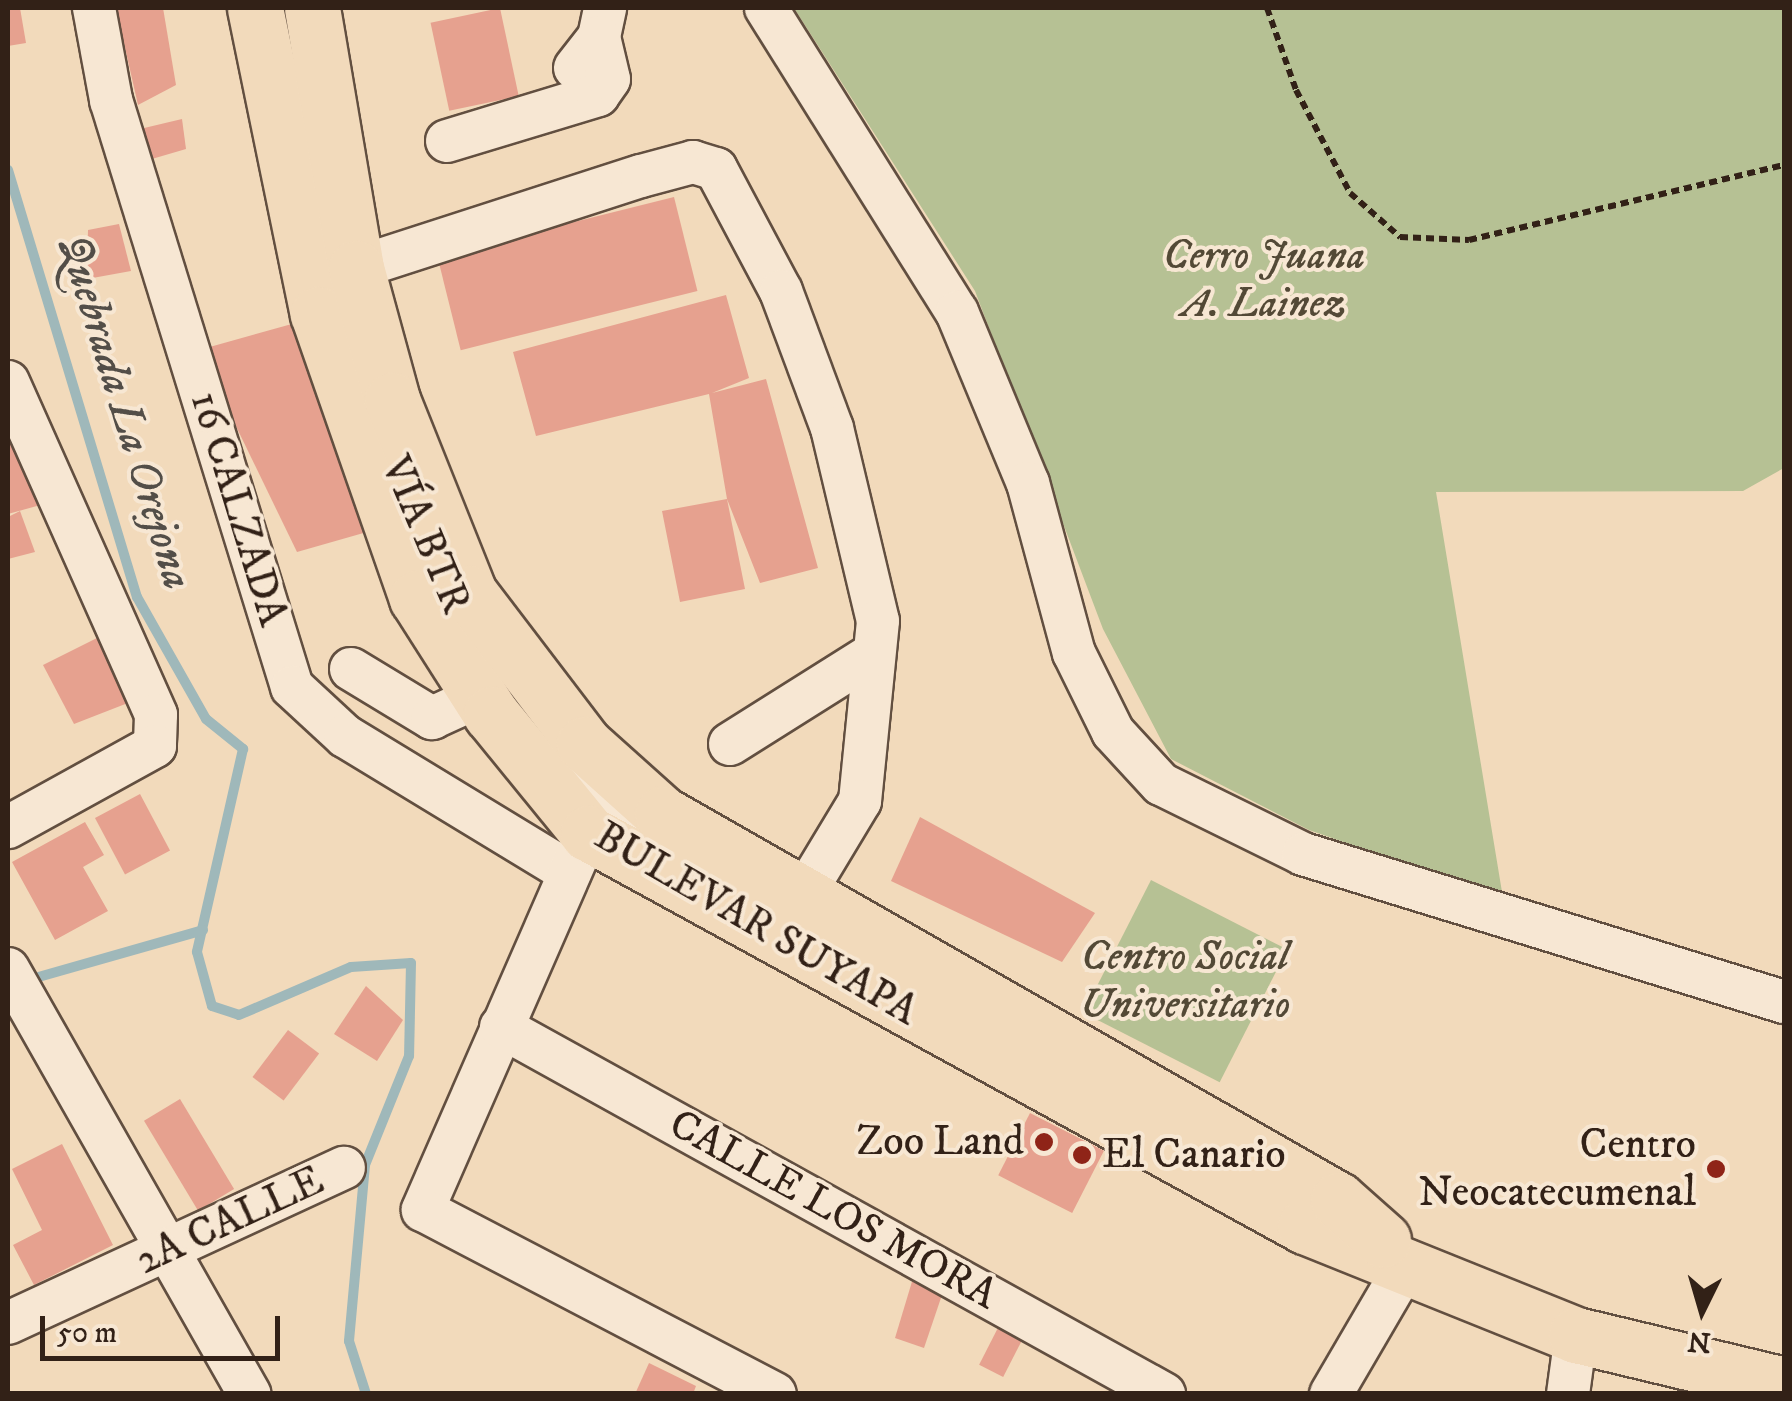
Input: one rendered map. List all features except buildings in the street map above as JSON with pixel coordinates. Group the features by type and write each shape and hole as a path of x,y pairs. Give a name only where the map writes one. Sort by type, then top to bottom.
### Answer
{"main road":[{"name":"BULEVAR SUYAPA","path":"255,8 318,314 417,598 579,853 1305,1226 1408,1262 1576,1335 1783,1388"},
{"name":"BULEVAR SUYAPA","path":"312,8 356,268 392,400 469,593 584,744 662,814 799,908 1338,1200 1408,1262"}],"street":[{"name":"16 CALZADA","path":"94,8 111,100 292,687 345,736 579,853"},
{"name":"VÍA BTR","path":"282,8 338,299 454,611 591,795 671,856 799,908"},
{"path":"766,8 957,312 1028,483 1074,653 1113,732 1161,784 1303,854 1784,1002"},
{"path":"447,141 598,94 609,80 593,38"},
{"path":"356,268 641,176 709,163 781,291 832,428 861,526 878,621 860,801 799,908"},
{"path":"8,382 156,715 155,746 8,827"},
{"path":"730,744 873,654"},
{"path":"350,670 432,718 480,696"},
{"path":"579,853 423,1210 726,1382 775,1394"},
{"path":"8,969 248,1394"},
{"name":"CALLE LOS MORA","path":"502,1027 1164,1394"},
{"name":"2A CALLE","path":"8,1324 344,1168"},
{"path":"1331,1394 1408,1262"},
{"path":"1568,1394 1576,1335"}],"path":[{"path":"1268,8 1296,90 1350,194 1400,237 1469,240 1784,165"}],"green space":[{"name":"Cerro Juana A. Lainez","path":"794,8 1784,8 1784,468 1743,491 1436,492 1503,898 1309,830 1171,759 1103,629 975,291"},
{"name":"Centro Social Universitario","path":"1151,880 1287,949 1220,1082 1083,1013"}],"waterway":[{"name":"Quebrada La Orejona","path":"8,170 137,597 206,719 243,749 197,952 212,1006 239,1015 351,967 411,963 409,1056 365,1165 349,1341 366,1394"},
{"path":"28,980 203,930"}],"place":[{"name":"Zoo Land","path":"1044,1142"},
{"name":"El Canario","path":"1082,1155"},
{"name":"Centro Neocatecumenal","path":"1716,1169"}]}
